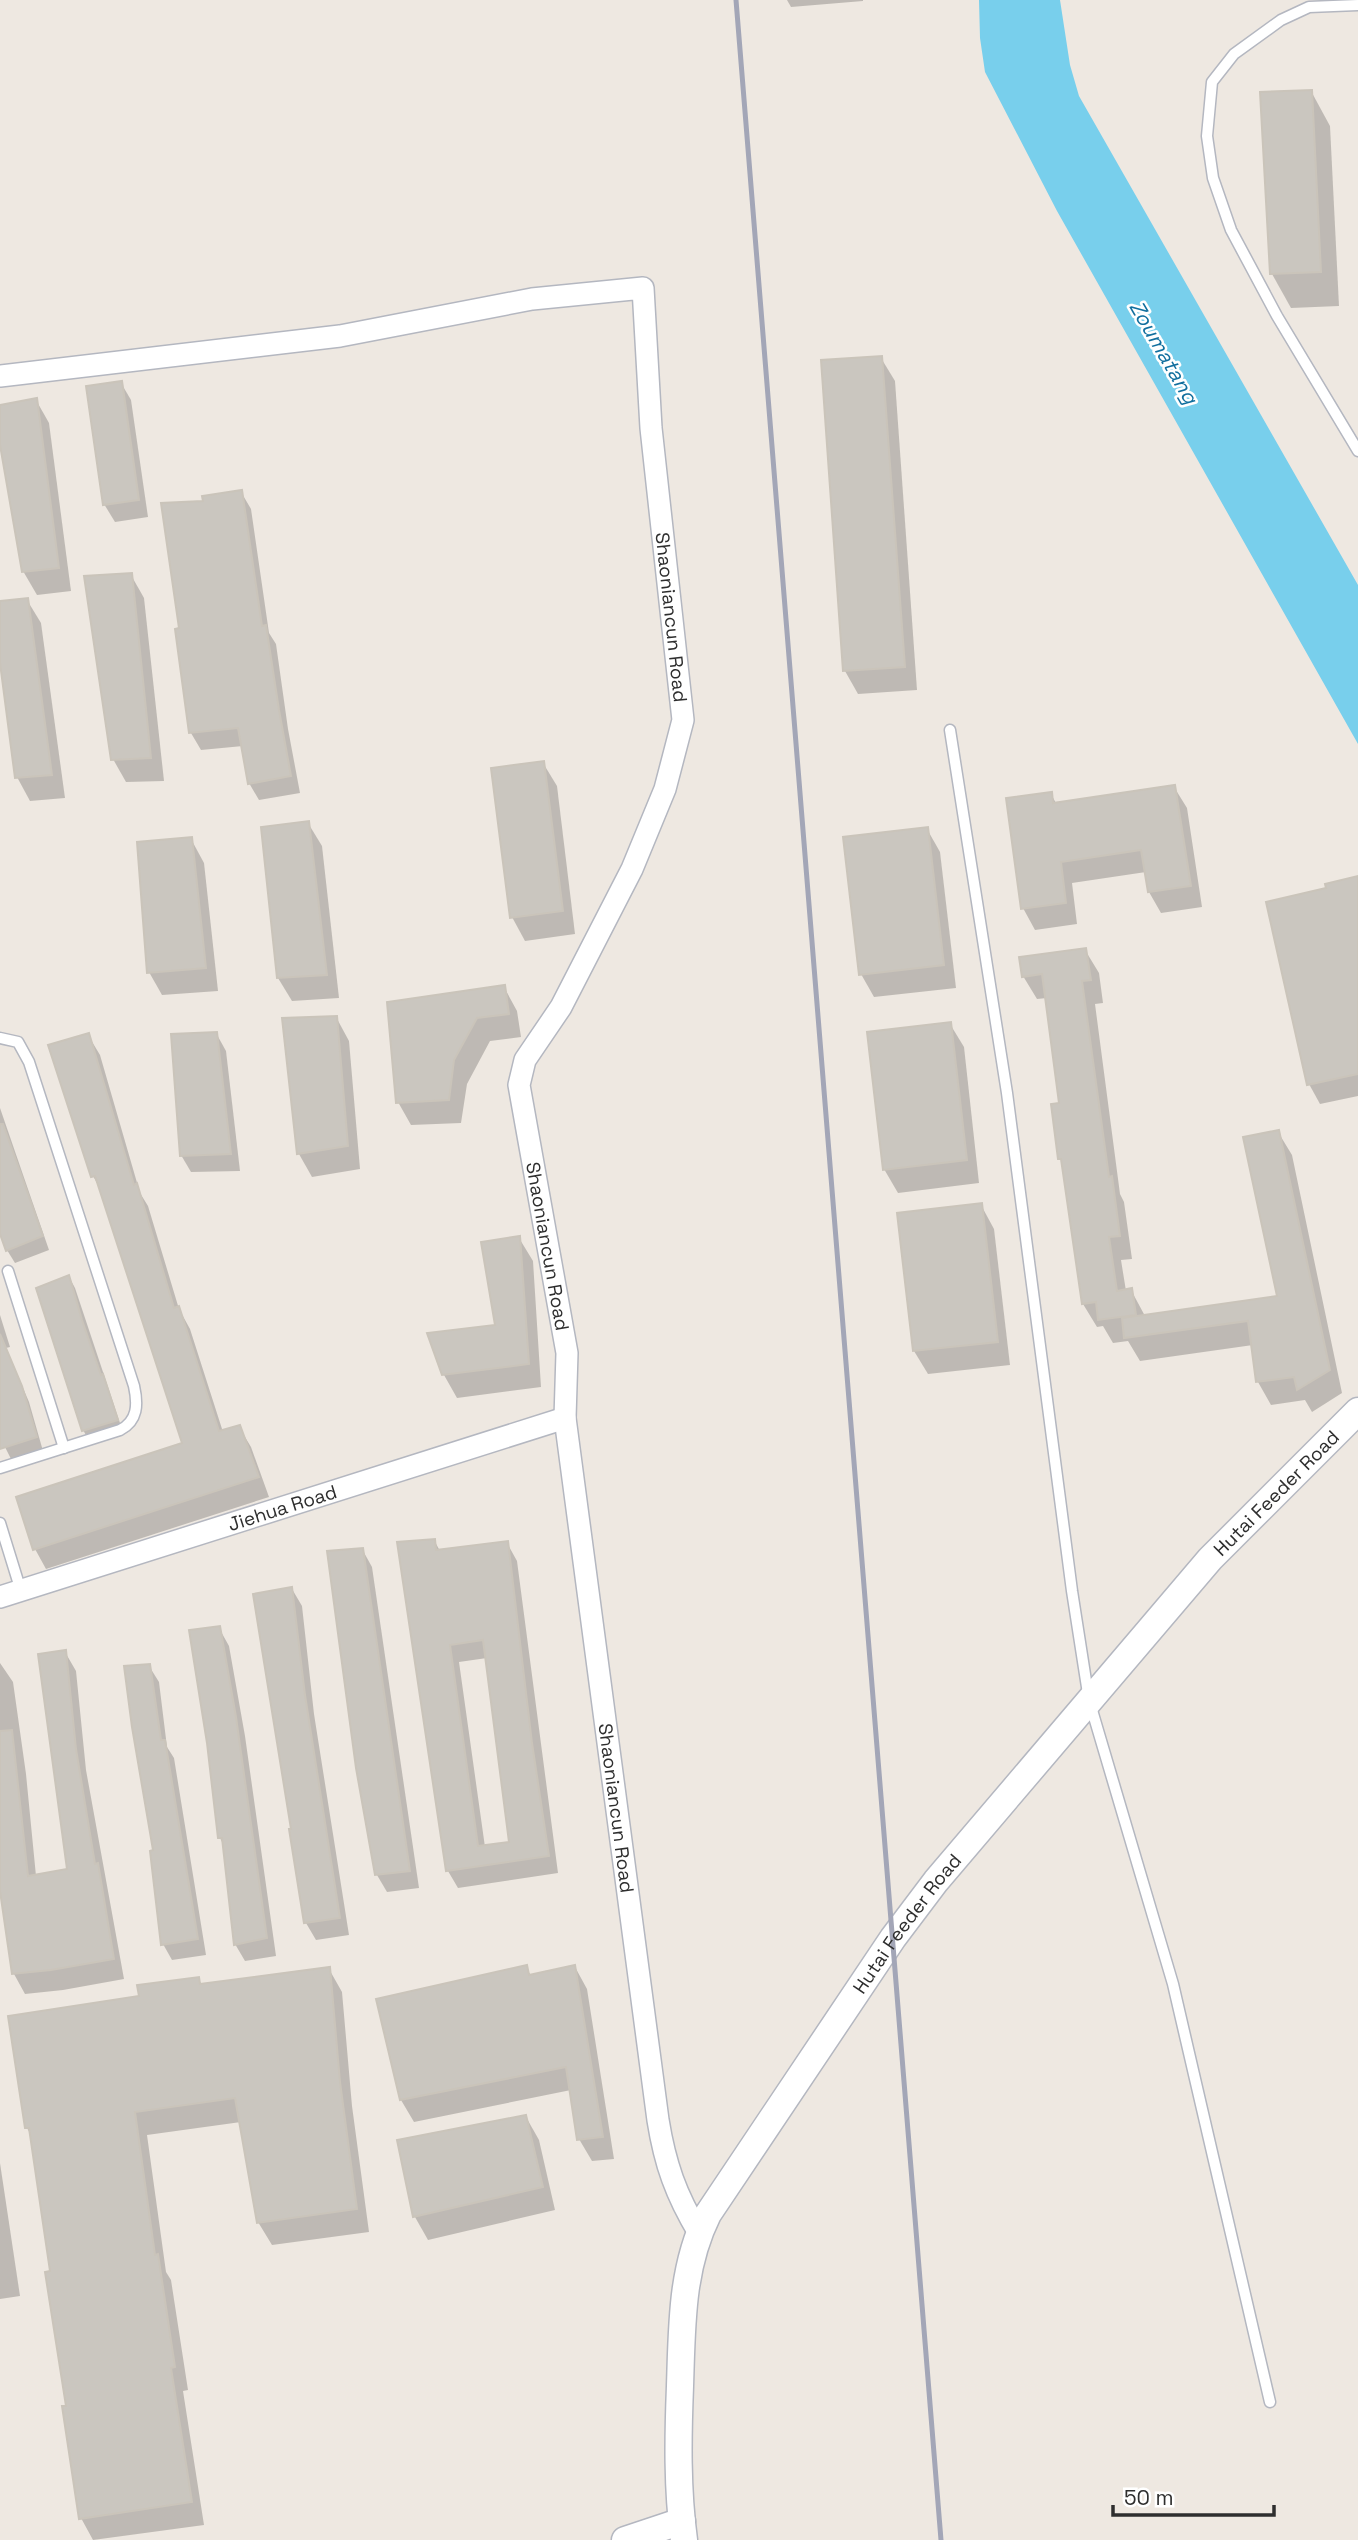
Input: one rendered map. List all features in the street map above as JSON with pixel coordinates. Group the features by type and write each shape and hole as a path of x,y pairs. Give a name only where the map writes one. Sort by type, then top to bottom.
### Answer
{"street":[{"name":"Shaoniancun Road","path":"0,376 340,335 532,299 643,288 651,428 683,705 681,729 665,789 632,869 561,1007 525,1060 519,1084 566,1353 565,1418 658,2120 670,2177 682,2205 699,2233"},
{"name":"Hutai Feeder Road","path":"683,2530 678,2440 682,2312 686,2282 699,2233 720,2194 893,1938 936,1881 1210,1559 1358,1410"},
{"name":"Jiehua Road","path":"0,1597 565,1418"},
{"path":"625,2540 683,2530"}],"lane":[{"path":"1358,5 1309,7 1281,20 1234,54 1212,82 1207,136 1213,178 1231,230 1277,316 1358,451"},
{"path":"950,730 1007,1093 1088,1700 1173,1984 1270,2402"},
{"path":"0,1038 18,1042 29,1062 136,1393 135,1416 126,1427 0,1468"},
{"path":"8,1271 64,1448"},
{"path":"0,1523 21,1591"}],"water":[{"name":"Zoumatang","path":"979,0 1060,0 1070,65 1079,96 1358,585 1358,744 1057,211 985,72 980,38"}],"building":[{"path":"1312,90 1321,272 1270,274 1260,92"},
{"path":"882,356 905,667 843,671 821,360"},
{"path":"122,381 139,500 103,505 86,386"},
{"path":"37,398 59,568 22,572 0,445 0,405"},
{"path":"242,490 262,626 266,625 291,776 248,784 238,728 189,733 175,629 179,628 161,503 203,501 202,496"},
{"path":"132,573 151,758 111,760 84,576"},
{"path":"28,598 52,775 15,778 0,663 0,601"},
{"path":"544,761 563,911 510,918 491,768"},
{"path":"1175,785 1191,886 1148,892 1141,850 1061,862 1066,903 1021,909 1006,798 1052,792 1053,803"},
{"path":"309,821 327,975 277,978 261,827"},
{"path":"928,827 944,965 859,975 843,837"},
{"path":"192,837 206,968 147,973 137,842"},
{"path":"1358,876 1358,1074 1307,1085 1266,902 1326,888 1325,884"},
{"path":"1086,948 1091,980 1082,981 1109,1177 1112,1176 1120,1236 1109,1237 1117,1291 1132,1288 1136,1315 1098,1320 1096,1302 1082,1304 1061,1159 1058,1159 1051,1104 1059,1103 1042,974 1022,977 1019,957"},
{"path":"505,985 509,1014 477,1018 454,1060 449,1100 396,1103 387,1002"},
{"path":"337,1016 348,1146 297,1154 282,1018"},
{"path":"951,1022 967,1160 883,1170 867,1032"},
{"path":"217,1032 231,1154 180,1156 171,1034"},
{"path":"89,1033 174,1308 179,1306 219,1431 240,1425 259,1477 33,1550 16,1497 182,1443 95,1176 91,1177 48,1045"},
{"path":"0,1124 3,1124 43,1236 6,1251 0,1234"},
{"path":"1279,1130 1330,1370 1297,1390 1294,1377 1256,1382 1248,1321 1124,1338 1122,1318 1277,1296 1243,1137"},
{"path":"982,1203 998,1342 913,1351 897,1213"},
{"path":"520,1236 529,1364 442,1375 427,1333 495,1325 481,1242"},
{"path":"69,1275 118,1420 82,1431 36,1288"},
{"path":"0,1334 22,1386 37,1437 0,1449"},
{"path":"435,1539 436,1550 508,1541 532,1743 549,1856 446,1871 397,1542","holes":["483,1640 509,1842 478,1846 450,1645"]},
{"path":"363,1548 410,1871 375,1875 356,1768 327,1551"},
{"path":"292,1587 305,1695 340,1918 304,1923 253,1594"},
{"path":"220,1626 236,1717 267,1938 234,1945 222,1838 218,1838 207,1743 189,1630"},
{"path":"66,1650 76,1749 114,1959 12,1974 0,1891 0,1731 12,1730 28,1876 67,1869 38,1654"},
{"path":"150,1664 161,1740 165,1740 198,1939 161,1945 150,1851 153,1850 124,1666"},
{"path":"527,1965 529,1975 575,1965 603,2137 577,2140 566,2067 400,2100 376,1999"},
{"path":"330,1967 340,2082 357,2209 257,2223 235,2098 135,2112 155,2255 158,2254 175,2367 171,2368 192,2502 79,2519 62,2406 66,2406 45,2272 50,2271 29,2128 25,2128 8,2016 139,1996 137,1985 199,1977 200,1984"},
{"path":"526,2115 543,2187 413,2217 397,2140"}],"railway":[{"path":"736,0 941,2540"}]}
